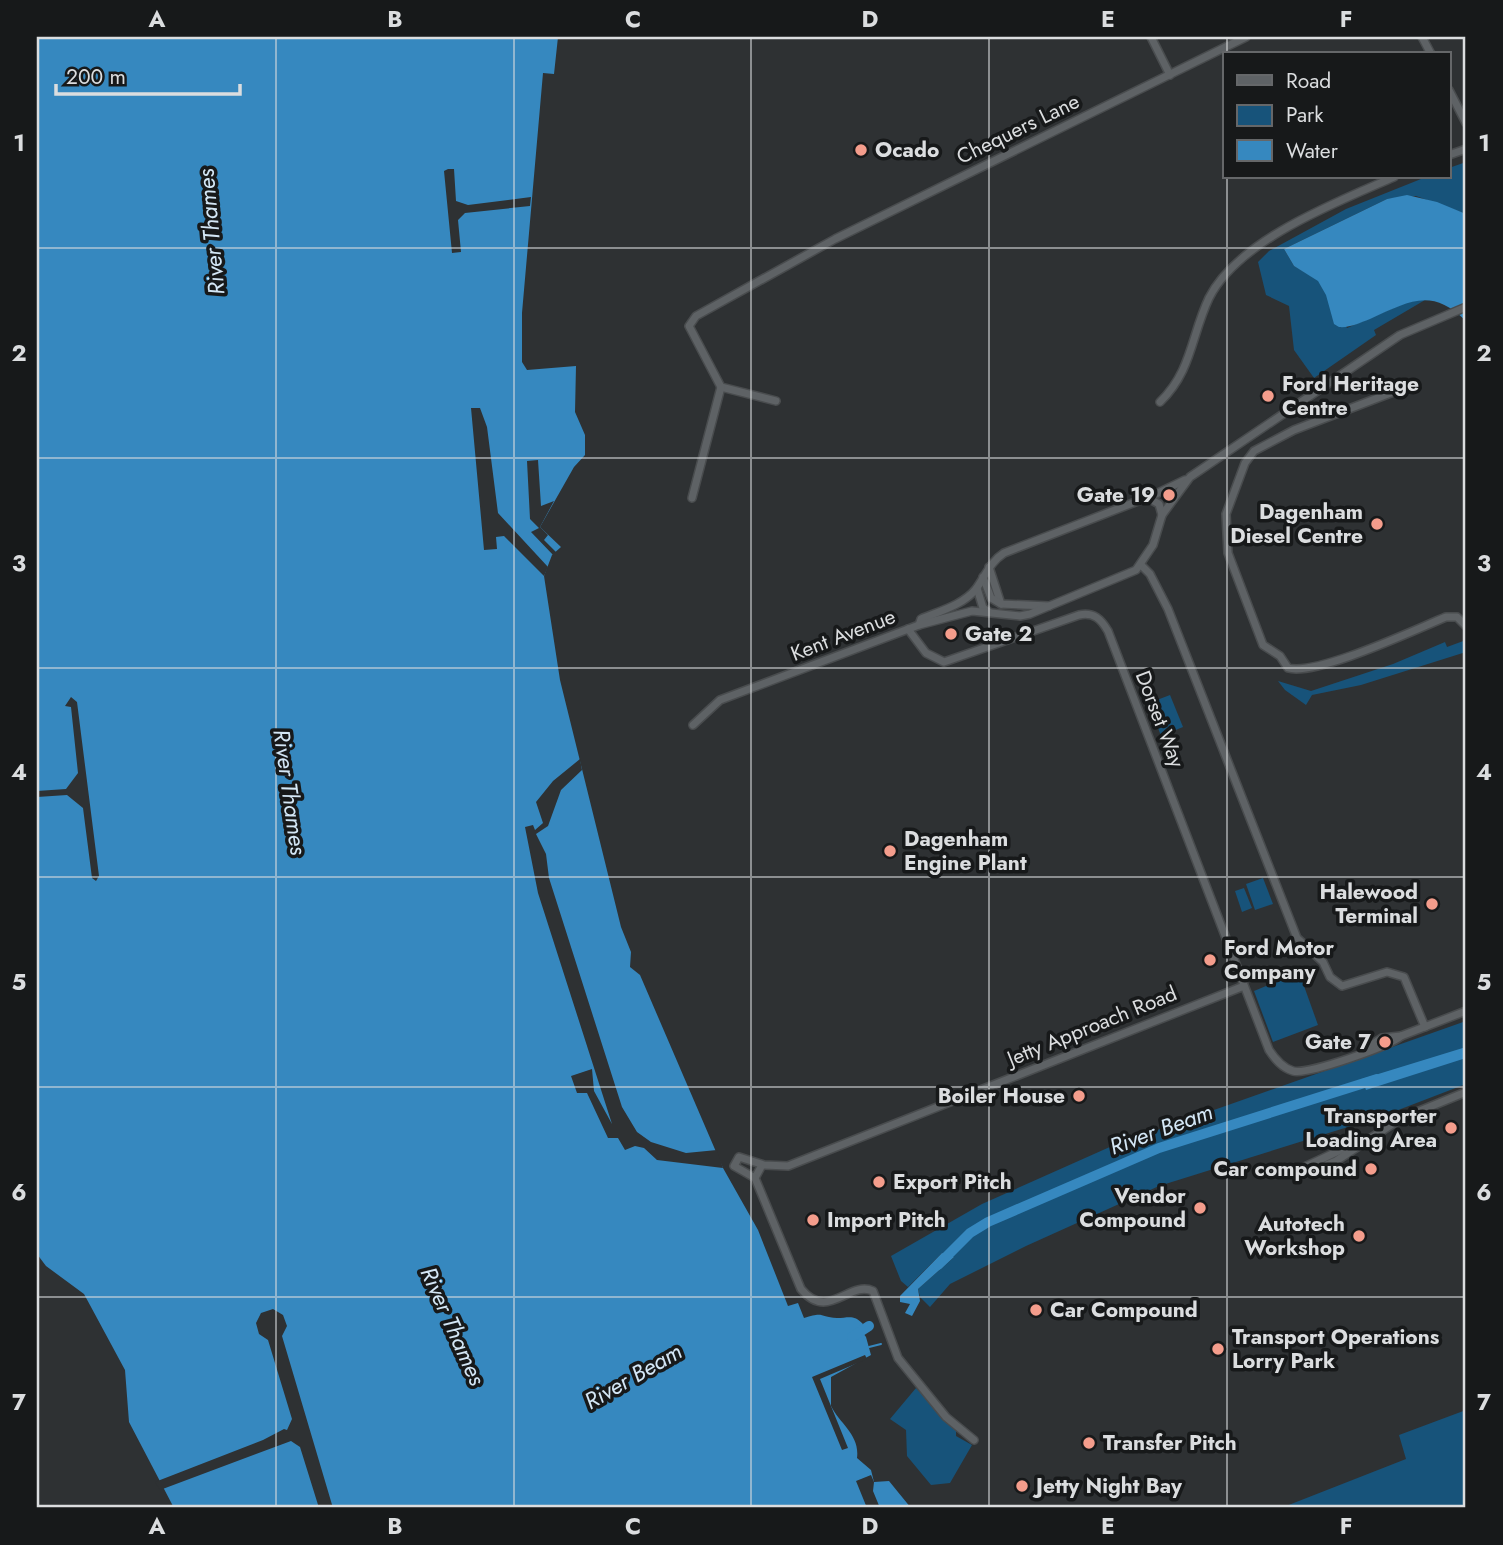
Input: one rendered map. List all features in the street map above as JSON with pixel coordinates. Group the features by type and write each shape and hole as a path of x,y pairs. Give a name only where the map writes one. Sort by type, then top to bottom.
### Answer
{"street":[{"path":"1151,37 1170,75"},
{"name":"Chequers Lane","path":"721,387 689,326 696,316 844,235 1246,37"},
{"path":"1450,92 1466,123"},
{"path":"1160,402 1180,380 1208,301 1233,265 1269,239 1392,178"},
{"path":"919,625 921,619 963,601 977,588 989,567 1004,553 1144,499 1190,477 1351,365 1400,335 1466,307"},
{"path":"1409,386 1294,430 1254,451 1245,463 1226,514 1228,553 1264,645 1280,656 1288,668 1296,670 1335,660 1446,617 1457,617 1466,626"},
{"path":"692,499 721,387 776,401"},
{"path":"983,576 991,598 1001,604 1050,606 1107,584 1141,565 1153,545 1162,516 1190,477"},
{"path":"1144,499 1158,502 1162,516"},
{"path":"1141,565 1168,609 1297,938 1323,962 1330,977 1342,986 1387,972 1405,977 1426,1027"},
{"path":"989,567 1001,604"},
{"path":"977,588 982,608 989,611"},
{"name":"Kent Avenue","path":"693,725 720,700 919,625 924,626 972,611 1020,616 1050,606"},
{"name":"Dorset Way","path":"908,629 926,653 944,662 1079,615 1090,614 1100,619 1108,631 1262,1035 1276,1060 1295,1071 1318,1069 1363,1051 1382,1038 1401,1036 1466,1012"},
{"name":"Jetty Approach Road","path":"755,1178 734,1166 739,1157 762,1165 788,1166 953,1100 1086,1051 1127,1030 1244,986"},
{"path":"1301,1172 1336,1161 1368,1138 1410,1114 1466,1092"},
{"path":"762,1165 755,1178 801,1289 808,1298 827,1302 866,1289 873,1291 898,1358 946,1417 974,1440"}],"green space":[{"path":"1466,162 1466,214 1416,196 1387,199 1284,249 1294,266 1318,280 1347,328 1412,300 1425,300 1374,330 1376,335 1314,378 1294,350 1289,306 1266,295 1258,262 1269,251 1346,209 1424,178 1450,178 1450,168"},
{"path":"1466,640 1466,652 1361,685 1312,695 1306,705 1285,690 1278,681 1311,691 1393,664 1445,642 1447,647"},
{"path":"1170,695 1183,727 1161,736 1149,703"},
{"path":"1263,878 1273,904 1255,910 1246,884"},
{"path":"1244,888 1252,908 1242,912 1235,891"},
{"path":"1299,972 1318,1025 1273,1042 1254,991"},
{"path":"1466,1021 1466,1084 1380,1117 1159,1186 1026,1246 950,1284 930,1307 920,1297 918,1289 954,1257 942,1253 908,1287 901,1281 891,1256 982,1204 1112,1146"},
{"path":"916,1388 956,1430 956,1436 972,1445 950,1483 931,1485 907,1456 906,1430 890,1419"},
{"path":"1466,1410 1466,1508 1281,1508 1406,1459 1399,1435"}],"water":[{"name":"River Thames","path":"37,37 558,37 554,74 543,73 522,313 522,362 527,370 576,366 575,412 585,435 585,455 574,467 540,527 561,547 552,555 544,576 560,680 621,927 631,952 630,967 640,975 723,1168 758,1230 788,1306 798,1303 804,1318 819,1315 851,1317 863,1324 860,1329 866,1337 871,1355 831,1377 831,1406 852,1436 857,1458 871,1470 874,1482 889,1481 911,1508 174,1508 129,1422 125,1370 84,1294 46,1266 37,1254"},
{"path":"1407,195 1437,202 1466,214 1466,321 1442,304 1420,300 1354,325 1339,327 1334,324 1326,295 1318,281 1294,266 1284,249 1387,199"},
{"path":"1466,1047 1466,1058 1366,1090 1362,1079"},
{"path":"942,1253 954,1257 918,1289 920,1301 912,1316 905,1313 910,1304 900,1302 900,1296"}],"pier":[{"path":"454,169 456,201 468,205 531,197 530,206 465,213 458,220 461,252 452,253 444,171"},
{"path":"471,408 480,408 487,427 498,513 548,567 544,576 504,536 496,537 497,549 484,550"},
{"path":"538,460 541,506 554,501 540,527 548,535 544,540 558,554 555,557 531,532 539,528 530,519 527,461"},
{"path":"71,697 77,702 99,876 96,881 92,878 83,808 67,795 37,797 37,791 66,789 78,773 71,707 65,706"},
{"path":"580,759 582,770 561,790 548,826 536,834 546,854 549,878 622,1107 637,1132 651,1142 686,1153 717,1150 723,1168 657,1160 644,1148 635,1146 625,1150 618,1138 608,1138 587,1093 577,1093 571,1076 592,1069 594,1091 612,1124 538,893 525,827 533,825 535,830 543,823 536,802 553,781"},
{"path":"273,1309 283,1315 287,1326 282,1336 333,1508 319,1508 300,1447 291,1441 160,1490 155,1482 287,1430 292,1419 268,1340 259,1334 256,1323 261,1313"},
{"path":"865,1355 867,1359 820,1379 848,1448 842,1450 812,1377"},
{"path":"871,1475 874,1482 873,1491 880,1508 867,1508 856,1481"}],"waterway":[{"name":"River Beam","path":"938,1265 970,1233 988,1222 1159,1148 1377,1079"},
{"name":"River Beam","path":"852,1337 869,1326"},
{"path":"869,1347 881,1344"}],"place":[{"name":"Ocado","path":"861,150"},
{"name":"Ford Heritage Centre","path":"1268,396"},
{"name":"Gate 19","path":"1169,495"},
{"name":"Dagenham Diesel Centre","path":"1377,524"},
{"name":"Gate 2","path":"951,634"},
{"name":"Dagenham Engine Plant","path":"890,851"},
{"name":"Halewood Terminal","path":"1432,904"},
{"name":"Ford Motor Company","path":"1210,960"},
{"name":"Gate 7","path":"1385,1042"},
{"name":"Boiler House","path":"1079,1096"},
{"name":"Transporter Loading Area","path":"1451,1128"},
{"name":"Car compound","path":"1371,1169"},
{"name":"Export Pitch","path":"879,1182"},
{"name":"Vendor Compound","path":"1200,1208"},
{"name":"Import Pitch","path":"813,1220"},
{"name":"Autotech Workshop","path":"1359,1236"},
{"name":"Car Compound","path":"1036,1310"},
{"name":"Transport Operations Lorry Park","path":"1218,1349"},
{"name":"Transfer Pitch","path":"1089,1443"},
{"name":"Jetty Night Bay","path":"1022,1486"}]}
